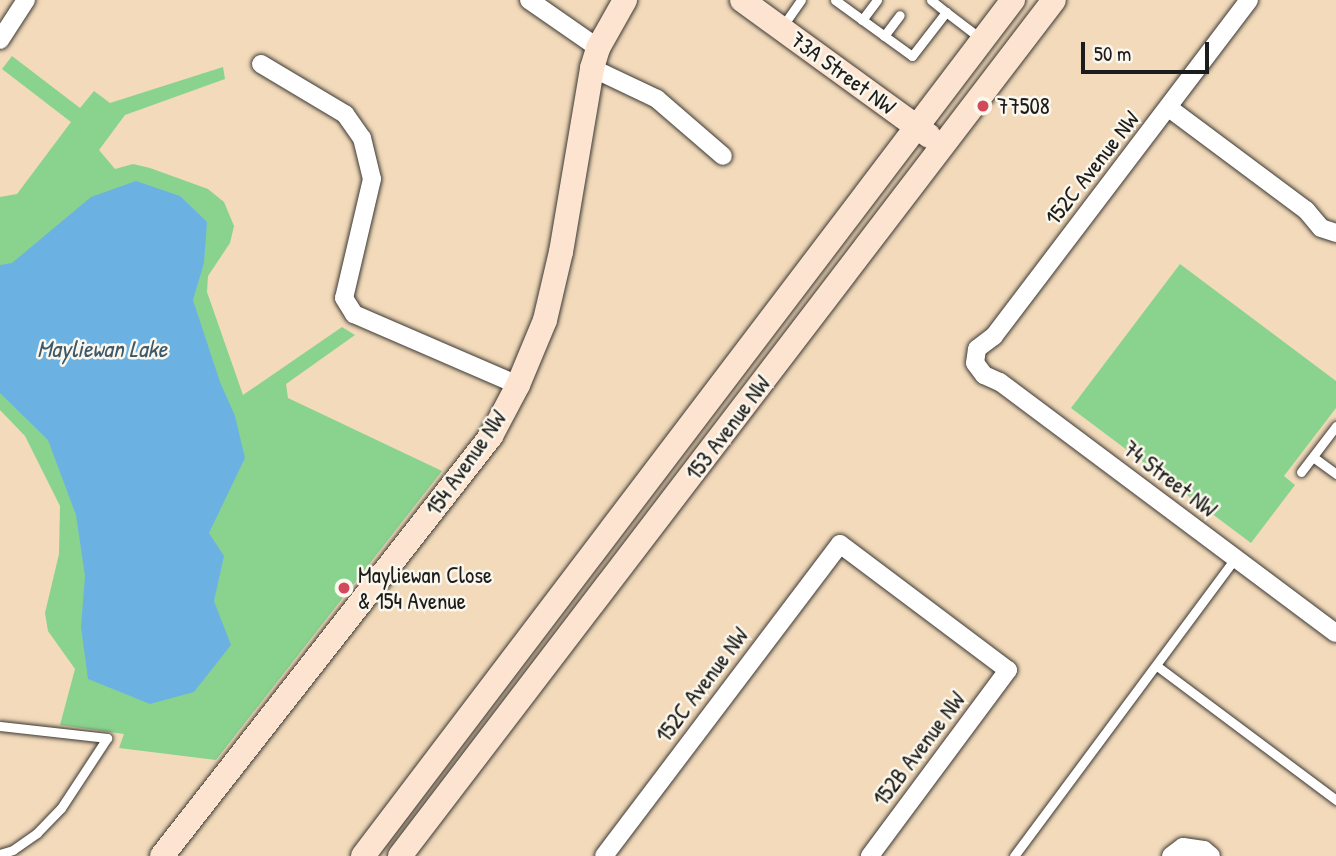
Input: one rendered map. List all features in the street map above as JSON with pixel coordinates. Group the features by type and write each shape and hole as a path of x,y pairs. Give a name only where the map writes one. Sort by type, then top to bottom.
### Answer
{"main road":[{"name":"154 Avenue NW","path":"162,856 491,436 518,385 545,320 555,279 595,58 625,0"},
{"name":"73A Street NW","path":"742,0 944,147"},
{"name":"153 Avenue NW","path":"363,856 1013,0"},
{"name":"153 Avenue NW","path":"400,856 1054,0"}],"street":[{"path":"0,40 26,0"},
{"path":"528,0 595,58 657,100 723,156"},
{"name":"152C Avenue NW","path":"975,363 977,349 994,336 1249,0"},
{"path":"261,64 345,114 362,138 372,179 344,298 354,314 518,385"},
{"path":"1169,108 1306,210 1321,228 1336,233"},
{"name":"74 Street NW","path":"975,363 984,375 1000,382 1336,633"},
{"name":"152C Avenue NW","path":"604,856 840,544 1008,670"},
{"name":"152B Avenue NW","path":"870,856 1008,670"},
{"path":"1177,851 1204,850 1211,856"}],"lane":[{"path":"781,29 801,0"},
{"path":"862,20 877,0"},
{"path":"931,0 944,6 983,40"},
{"path":"839,1 912,56 944,6"},
{"path":"884,36 900,15"},
{"path":"1301,472 1336,426"},
{"path":"1313,457 1336,474"},
{"path":"1014,856 1235,558"},
{"path":"1157,666 1336,800"},
{"path":"0,726 107,738 61,808 37,833 13,850 0,854"}],"green space":[{"path":"12,56 80,108 94,91 110,103 223,67 225,79 125,115 99,150 115,169 133,164 150,168 208,189 224,202 234,226 230,243 208,276 207,292 243,395 342,327 355,335 286,384 288,398 442,471 216,760 119,748 124,734 60,725 75,669 48,631 45,613 59,554 60,506 25,436 0,410 0,197 17,194 71,122 2,69"},
{"path":"1180,264 1336,381 1336,408 1284,476 1295,485 1251,543 1071,408"}],"water":[{"name":"Mayliewan Lake","path":"136,181 180,196 207,222 204,263 193,300 220,382 235,416 245,458 209,533 224,556 214,601 231,645 194,692 150,704 88,679 81,627 85,576 76,515 48,440 0,393 0,265 12,263 91,197"}],"place":[{"name":"77508","path":"983,106"},
{"name":"Mayliewan Close & 154 Avenue","path":"344,588"}]}
